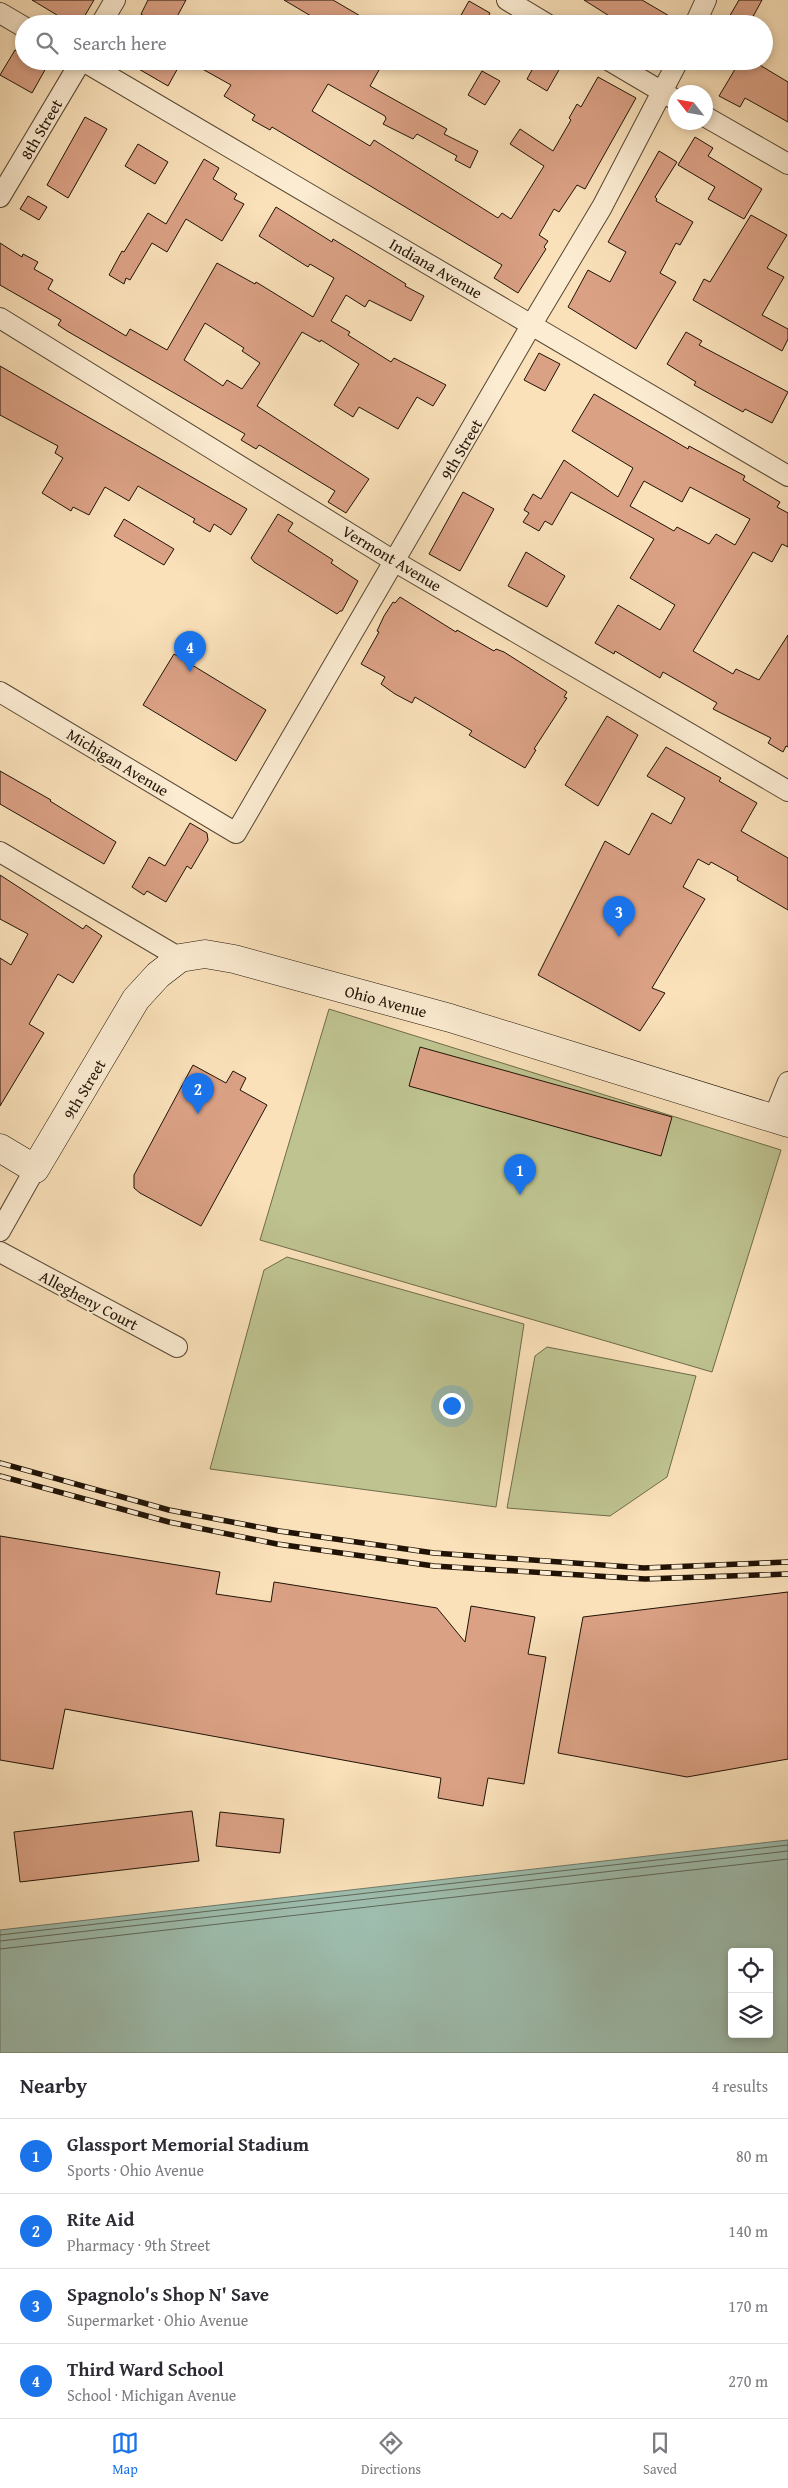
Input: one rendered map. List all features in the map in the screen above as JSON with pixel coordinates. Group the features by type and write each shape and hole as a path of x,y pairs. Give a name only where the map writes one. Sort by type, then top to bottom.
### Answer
{"main road":[{"name":"Ohio Avenue","path":"180,958 205,954 234,959 450,1018 781,1120"},
{"name":"9th Street","path":"36,1169 136,999 158,975 180,958"},
{"path":"0,1148 36,1169"}],"street":[{"path":"106,15 114,0"},
{"path":"508,0 532,15"},
{"path":"699,15 706,0"},
{"path":"0,13 15,22"},
{"name":"8th Street","path":"0,197 77,70"},
{"name":"Indiana Avenue","path":"97,70 788,476"},
{"path":"625,70 668,96"},
{"name":"9th Street","path":"672,85 676,70"},
{"name":"9th Street","path":"236,833 532,324 668,99"},
{"path":"713,121 788,164"},
{"name":"Vermont Avenue","path":"0,318 394,561 788,791"},
{"name":"Michigan Avenue","path":"0,692 236,833"},
{"path":"0,852 180,958"},
{"path":"781,1120 788,1082"},
{"name":"9th Street","path":"0,1231 36,1169"},
{"name":"Allegheny Court","path":"0,1252 178,1348"}],"green space":[{"path":"329,1009 781,1150 712,1372 260,1240"},
{"path":"287,1257 524,1324 496,1507 210,1469 264,1270"},
{"path":"547,1347 696,1376 667,1477 610,1516 507,1508 535,1356"}],"water":[{"path":"788,1840 788,2053 0,2053 0,1930"}],"building":[{"path":"32,0 94,0 85,15 57,15"},
{"path":"148,0 186,0 178,15 141,14"},
{"path":"284,0 333,0 359,15 309,15"},
{"path":"584,0 642,0 668,15 608,15"},
{"path":"739,0 762,0 754,15 730,15"},
{"path":"469,1 490,13 489,15 461,15"},
{"path":"15,50 15,70 45,70 32,93 0,75"},
{"path":"140,70 177,70 168,86"},
{"path":"204,70 379,70 370,86 447,129 444,134 478,151 470,168 455,160 457,156 417,134 413,139 383,124 386,119 385,116 328,84 312,111 370,146 374,140 498,218 502,213 511,219 544,166 510,144 520,129 553,151 571,120 569,118 577,104 581,107 598,77 636,98 585,189 577,185 559,212 554,209 539,235 548,241 544,247 546,249 518,293 494,278 502,265 272,127 270,130 252,120 255,115 224,96 231,85"},
{"path":"532,70 559,70 547,91 527,79"},
{"path":"735,70 768,70 788,82 788,122 745,98 740,107 719,96"},
{"path":"482,71 500,81 485,105 468,95"},
{"path":"85,117 107,129 68,198 47,185"},
{"path":"695,137 713,148 708,156 762,189 744,219 708,199 715,187 678,165"},
{"path":"138,144 168,162 155,184 125,166"},
{"path":"659,151 677,162 655,197 656,201 693,222 680,245 676,243 660,273 676,282 636,349 568,307 588,270 610,282 626,252 608,242"},
{"path":"204,159 219,168 213,179 237,194 234,199 244,204 222,241 186,219 167,252 152,243 130,280 126,278 124,284 109,275 122,251 124,252 148,213 166,224"},
{"path":"28,196 47,207 39,220 20,209"},
{"path":"276,207 332,242 333,239 406,284 405,286 424,296 411,321 369,300 365,307 346,295 331,321 350,332 348,335 391,362 394,358 446,385 433,406 417,397 398,429 359,407 353,417 334,405 359,364 321,340 320,342 302,332 257,406 369,479 346,513 328,502 335,491 261,446 259,445 256,449 241,440 245,434 67,331 58,325 61,320 0,285 0,243 22,257 23,254 38,262 34,269 53,280 48,289 126,336 130,329 167,350 217,263 255,284 256,282 313,317 334,278 310,264 308,267 259,236","holes":["205,323 244,348 242,351 260,363 242,389 227,380 223,386 184,360"]},
{"path":"751,215 787,235 767,268 784,277 762,315 788,329 788,339 782,351 693,300 704,279 710,282"},
{"path":"686,332 702,341 699,345 788,392 772,423 745,409 743,412 694,385 696,382 667,364"},
{"path":"539,353 560,364 545,391 524,380"},
{"path":"0,366 247,509 231,535 214,524 210,532 193,522 195,519 138,486 129,501 105,487 89,515 73,507 71,511 42,493 63,458 55,453 58,446 0,415"},
{"path":"594,394 688,449 689,446 745,476 743,480 780,502 777,507 788,513 788,547 782,544 772,562 753,552 693,651 733,674 736,669 759,680 788,635 788,747 786,746 783,752 768,743 771,738 713,709 717,703 663,672 660,678 615,651 614,654 595,643 618,605 660,630 675,605 630,578 654,539 571,492 552,525 545,521 539,531 523,522 529,513 524,510 533,494 541,499 564,460 618,497 633,468 572,431","holes":["644,481 682,502 690,487 750,519 735,545 716,534 709,544 677,527 674,531 630,506"]},
{"path":"463,492 494,509 460,571 429,554"},
{"path":"278,514 293,523 288,531 333,560 331,563 358,581 342,611 337,614 254,562 251,558"},
{"path":"124,519 174,549 164,565 114,536"},
{"path":"526,552 565,576 547,607 508,586"},
{"path":"400,597 456,632 457,630 494,651 496,649 504,652 567,692 564,697 567,698 534,749 536,750 525,768 469,735 472,731 415,697 412,703 395,694 381,684 385,677 361,664 379,632 377,631 384,616 393,602 395,603"},
{"path":"174,654 266,710 236,761 143,705"},
{"path":"607,716 638,735 598,806 565,785"},
{"path":"666,747 721,778 719,781 757,803 741,831 788,858 788,910 737,880 738,877 711,862 709,865 698,859 683,887 705,899 652,988 665,993 640,1031 538,975 605,841 629,855 652,813 671,824 685,798 647,776"},
{"path":"0,771 51,800 116,842 104,864 0,804"},
{"path":"190,823 207,833 208,840 191,869 187,866 166,902 147,891 144,895 132,887 149,857 165,866"},
{"path":"0,875 83,929 86,925 102,936 73,983 58,974 29,1024 44,1033 0,1106 0,958 11,965 28,934 0,919"},
{"path":"420,1047 672,1117 661,1156 409,1086"},
{"path":"193,1065 226,1083 233,1071 246,1078 240,1090 267,1105 201,1226 134,1188 134,1175"},
{"path":"0,1536 220,1572 216,1594 271,1602 274,1582 437,1608 465,1642 471,1606 535,1617 528,1654 546,1657 524,1784 488,1778 483,1806 438,1798 441,1778 65,1709 53,1769 0,1760"},
{"path":"788,1592 788,1759 687,1777 558,1753 583,1617"},
{"path":"192,1811 199,1861 20,1882 14,1832"},
{"path":"220,1812 284,1819 280,1853 216,1846"}],"railway":[{"path":"0,1463 169,1510 279,1531 434,1553 644,1568 788,1562"},
{"path":"0,1476 169,1522 277,1544 434,1566 645,1579 788,1574"}],"place":[{"name":"Third Ward School","path":"190,672"},
{"name":"Spagnolo's Shop N' Save","path":"619,937"},
{"name":"Rite Aid","path":"198,1114"},
{"name":"Glassport Memorial Stadium","path":"520,1195"}]}
